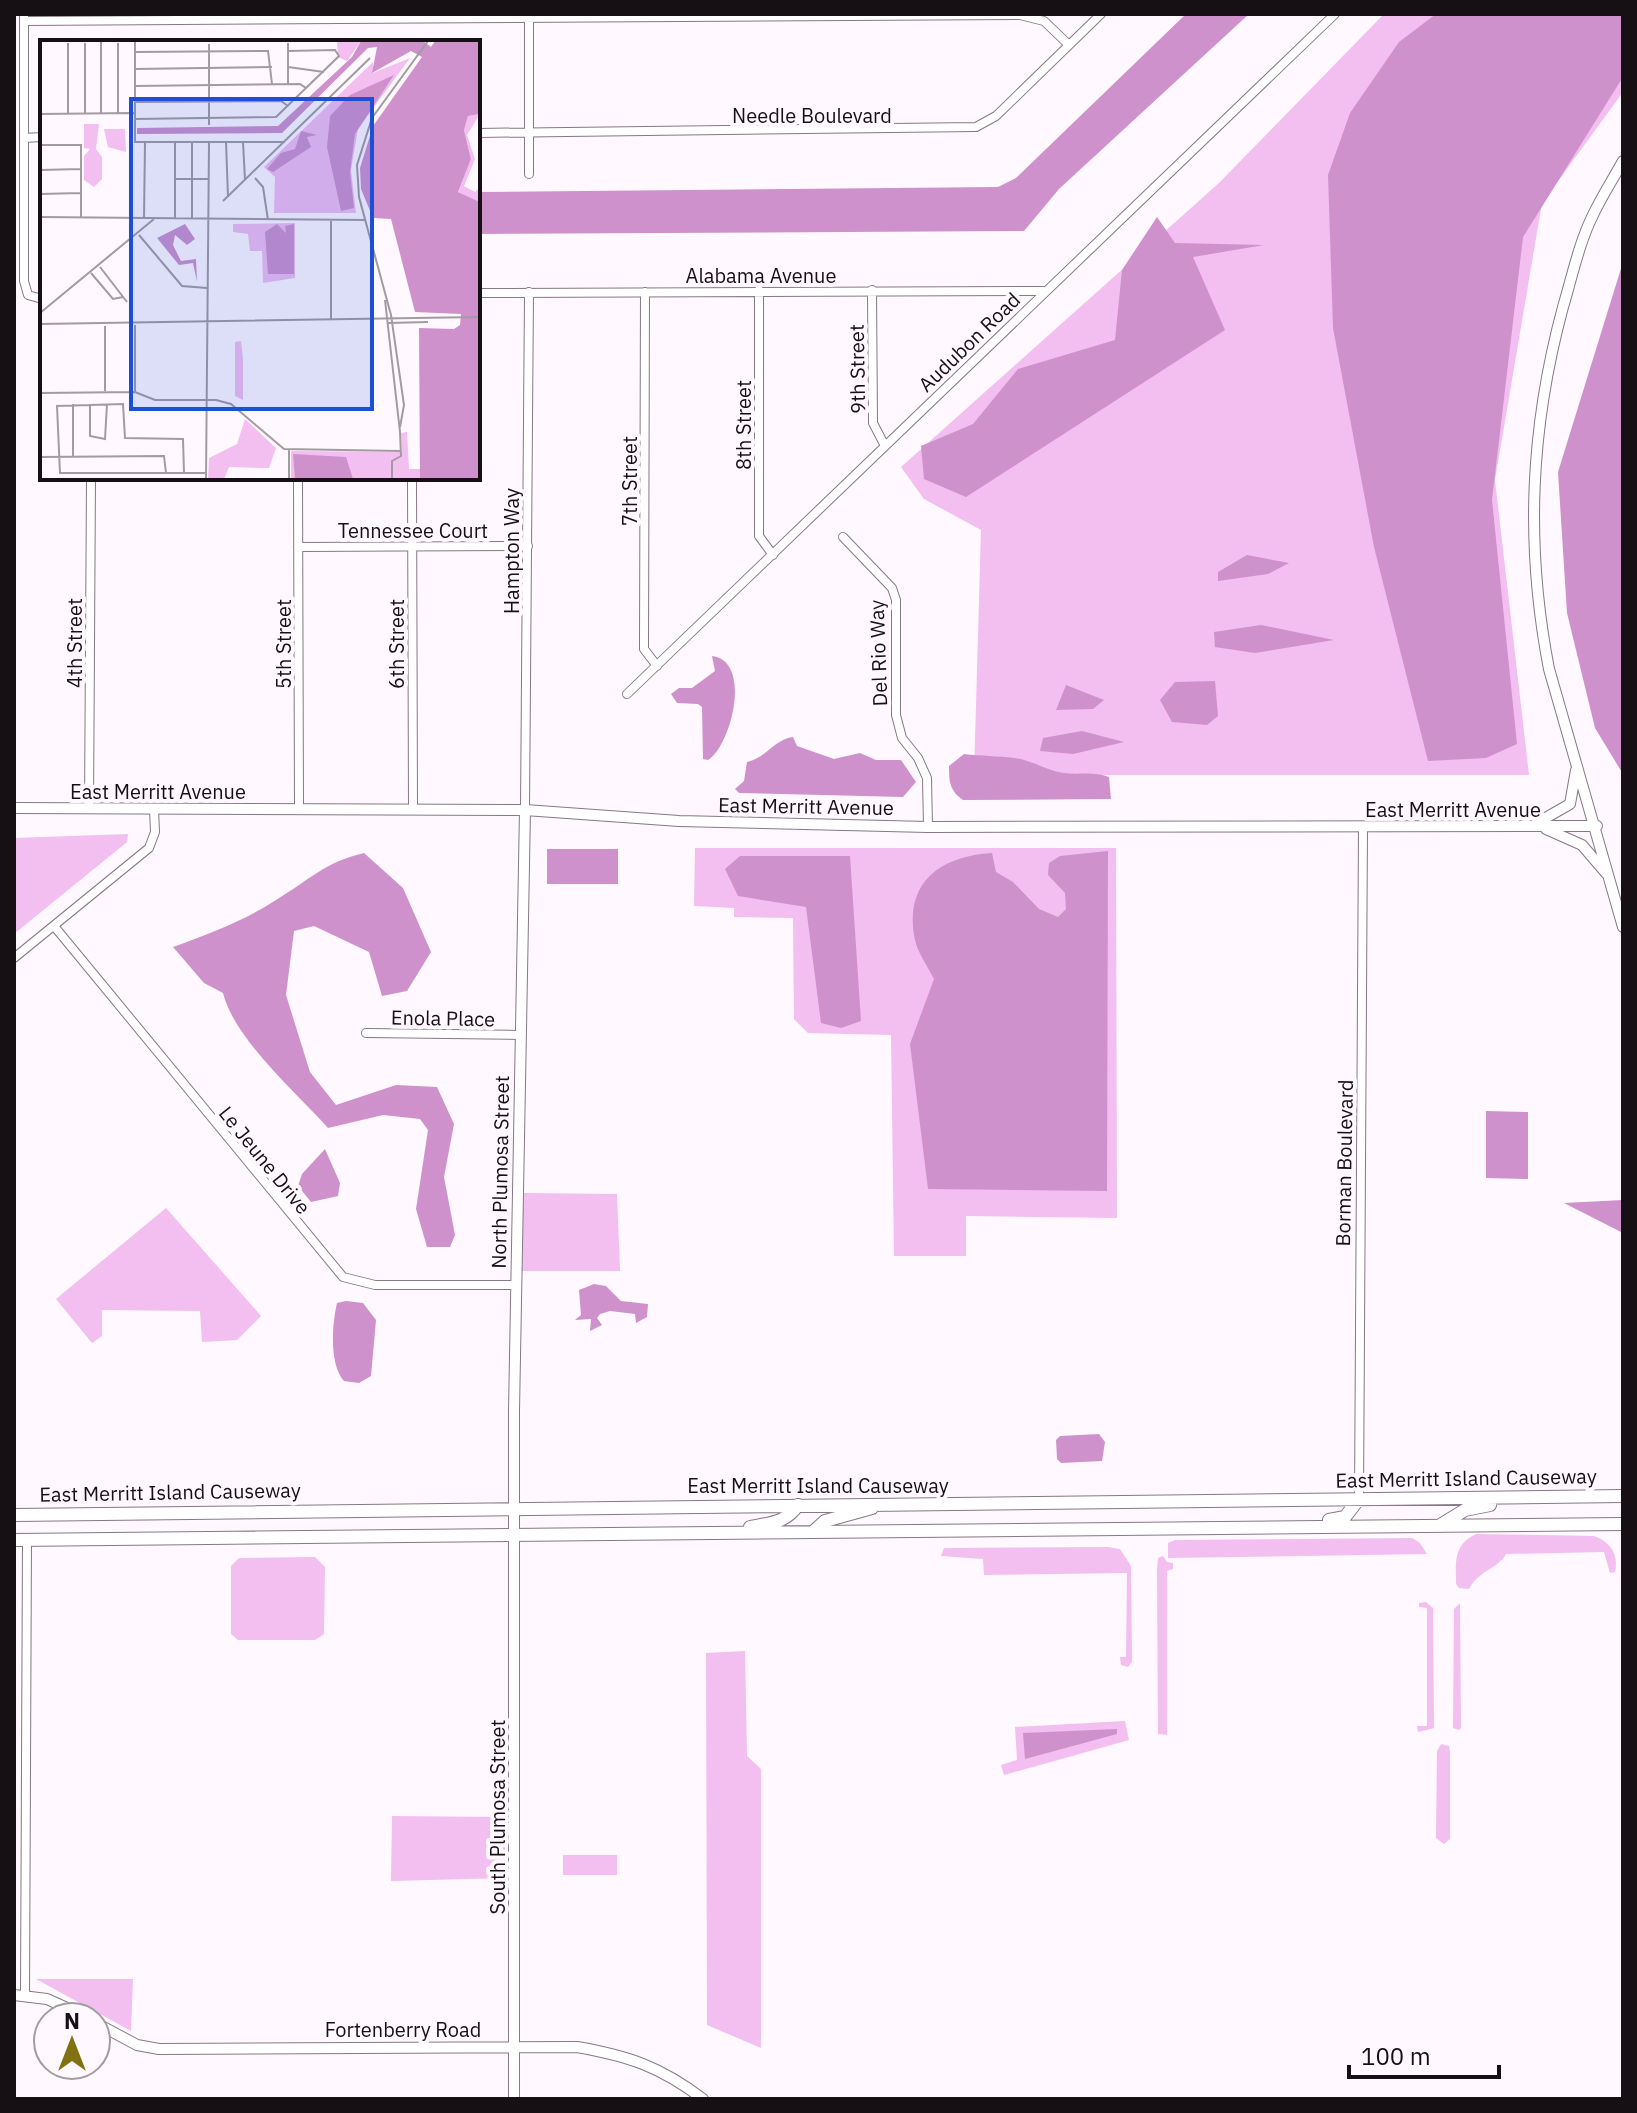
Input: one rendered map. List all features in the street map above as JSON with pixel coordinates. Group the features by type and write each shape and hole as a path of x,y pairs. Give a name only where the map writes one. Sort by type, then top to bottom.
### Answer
{"main road":[{"name":"East Merritt Island Causeway","path":"14,1515 1623,1496"},
{"path":"1442,1524 1481,1506 1541,1498"},
{"path":"1294,1526 1345,1517 1359,1499"},
{"path":"724,1533 778,1522 791,1516 798,1505"},
{"path":"814,1531 835,1517 882,1505"},
{"path":"21,1539 1623,1524"}],"street":[{"name":"Needle Boulevard","path":"480,133 976,127 996,116 1101,14"},
{"name":"Audubon Road","path":"627,694 1043,291 1335,14"},
{"path":"40,298 28,295 24,281 24,138 19,99 24,18 1020,15 1044,21 1069,45"},
{"path":"529,17 529,174"},
{"path":"24,138 40,137"},
{"path":"1623,161 1592,216 1575,266 1541,396 1533,507 1541,630 1549,669 1597,826 1623,927"},
{"name":"8th Street","path":"759,290 759,536 773,555"},
{"name":"9th Street","path":"872,290 873,423 885,446"},
{"name":"Alabama Avenue","path":"480,293 1043,291"},
{"name":"Hampton Way","path":"525,810 529,292"},
{"name":"7th Street","path":"645,292 644,649 657,666"},
{"name":"4th Street","path":"89,809 91,480"},
{"name":"5th Street","path":"298,480 299,809"},
{"name":"6th Street","path":"412,480 413,810"},
{"name":"Del Rio Way","path":"843,537 892,588 896,600 896,715 902,738 918,758 927,778 928,827"},
{"name":"Tennessee Court","path":"298,547 528,546"},
{"path":"1536,827 1570,804 1577,764"},
{"name":"East Merritt Avenue","path":"14,808 525,810 679,821 928,827 1597,826"},
{"path":"14,958 149,848 155,832 154,809"},
{"name":"North Plumosa Street","path":"516,1534 516,1285 525,810"},
{"name":"Borman Boulevard","path":"1359,1499 1363,827"},
{"path":"1536,827 1582,845 1611,881"},
{"name":"Le Jeune Drive","path":"54,926 343,1277 375,1285 516,1285"},
{"name":"Enola Place","path":"366,1033 520,1035"},
{"name":"South Plumosa Street","path":"514,2099 516,1534"},
{"path":"21,1539 20,1995 51,2001"},
{"name":"Fortenberry Road","path":"112,2032 137,2045 159,2049 577,2047 630,2056 676,2079 703,2099"}],"shaded area":[{"path":"1186,14 1249,14 1059,189 1024,231 480,234 480,192 998,187 1016,178"},
{"path":"1384,14 1623,14 1623,92 1542,203 1495,480 1529,775 974,775 981,530 924,499 901,467 1219,183"},
{"path":"1436,14 1623,14 1623,77 1523,237 1492,500 1517,744 1486,758 1428,761 1374,547 1333,328 1328,175 1350,113 1399,42"},
{"path":"1157,217 1175,243 1264,245 1193,257 1225,330 966,497 924,479 921,446 973,424 1018,369 1115,340 1122,270"},
{"path":"1623,262 1623,774 1595,728 1567,613 1558,472"},
{"path":"1247,555 1289,563 1268,574 1218,581 1218,572"},
{"path":"1261,625 1334,640 1255,653 1215,647 1214,632"},
{"path":"712,656 725,661 732,672 735,687 734,705 724,739 708,760 703,759 702,707 677,703 671,694 679,688 692,688 715,671"},
{"path":"1215,681 1218,716 1207,725 1172,722 1160,700 1175,682"},
{"path":"1066,685 1104,700 1093,709 1056,710"},
{"path":"1082,731 1124,742 1073,754 1040,751 1043,738"},
{"path":"793,737 797,746 834,759 860,753 876,760 901,760 916,782 903,797 739,793 735,789 744,781 747,762 780,741"},
{"path":"964,754 1020,759 1064,773 1103,775 1109,777 1111,799 963,800 951,786 949,766"},
{"path":"128,834 127,842 14,934 14,838"},
{"path":"695,848 1116,848 1117,1218 966,1216 966,1256 894,1256 891,1035 808,1033 794,1019 793,918 734,917 734,908 694,906"},
{"path":"547,849 618,849 618,884 547,884"},
{"path":"1108,851 1107,1191 928,1189 910,1044 934,979 915,940 913,920 920,888 930,876 956,860 992,853 996,872 1013,882 1039,909 1058,917 1066,909 1065,893 1048,875 1049,863 1060,856"},
{"path":"364,853 403,888 431,952 407,991 382,996 369,952 314,926 294,931 286,995 310,1072 336,1105 396,1085 437,1087 454,1124 444,1177 455,1235 450,1247 427,1247 416,1209 428,1130 420,1119 383,1115 328,1128 253,1047 230,1011 223,993 204,983 173,947 239,921 327,867"},
{"path":"740,856 850,856 861,1021 841,1028 821,1023 806,907 738,896 725,869"},
{"path":"1486,1111 1528,1112 1528,1179 1486,1178"},
{"path":"325,1149 340,1183 338,1196 311,1202 298,1186 302,1174"},
{"path":"523,1193 617,1194 620,1271 522,1271"},
{"path":"1623,1200 1623,1233 1564,1203"},
{"path":"166,1208 261,1316 237,1340 202,1342 200,1311 102,1310 102,1336 92,1343 56,1299"},
{"path":"594,1284 606,1286 621,1301 648,1304 647,1317 636,1323 635,1314 610,1311 600,1314 597,1318 602,1325 590,1331 591,1319 575,1320 581,1315 579,1290"},
{"path":"337,1303 363,1303 376,1320 371,1376 359,1383 344,1381 334,1355"},
{"path":"1099,1434 1105,1442 1102,1461 1061,1463 1057,1459 1056,1440 1060,1436"},
{"path":"1476,1534 1594,1536 1612,1550 1616,1560 1615,1572 1610,1573 1604,1552 1506,1554 1478,1577 1469,1589 1459,1588 1456,1584 1457,1555 1463,1543"},
{"path":"1412,1538 1420,1543 1427,1554 1168,1558 1168,1543 1175,1540"},
{"path":"944,1548 1120,1549 1131,1566 1132,1662 1128,1667 1121,1665 1120,1657 1126,1657 1127,1573 984,1575 983,1559 941,1556"},
{"path":"1163,1556 1167,1562 1173,1563 1173,1569 1167,1571 1167,1735 1158,1734 1157,1569 1158,1558"},
{"path":"315,1557 325,1567 324,1634 315,1640 238,1640 231,1634 231,1566 239,1558"},
{"path":"1426,1602 1433,1608 1434,1728 1418,1732 1417,1726 1427,1726 1427,1608 1419,1607 1419,1603"},
{"path":"1460,1603 1459,1730 1453,1728 1454,1609"},
{"path":"745,1651 747,1756 761,1769 761,2048 707,2025 706,1653"},
{"path":"1125,1721 1129,1740 1004,1775 1001,1765 1017,1760 1015,1727"},
{"path":"1117,1729 1117,1734 1025,1759 1023,1733"},
{"path":"1441,1744 1449,1746 1450,1751 1450,1839 1444,1844 1436,1838 1437,1751"},
{"path":"392,1816 504,1817 506,1878 391,1881"},
{"path":"563,1855 617,1855 617,1875 563,1875"},
{"path":"36,1979 133,1979 131,2031 112,2021 112,2001 76,2001"}]}
